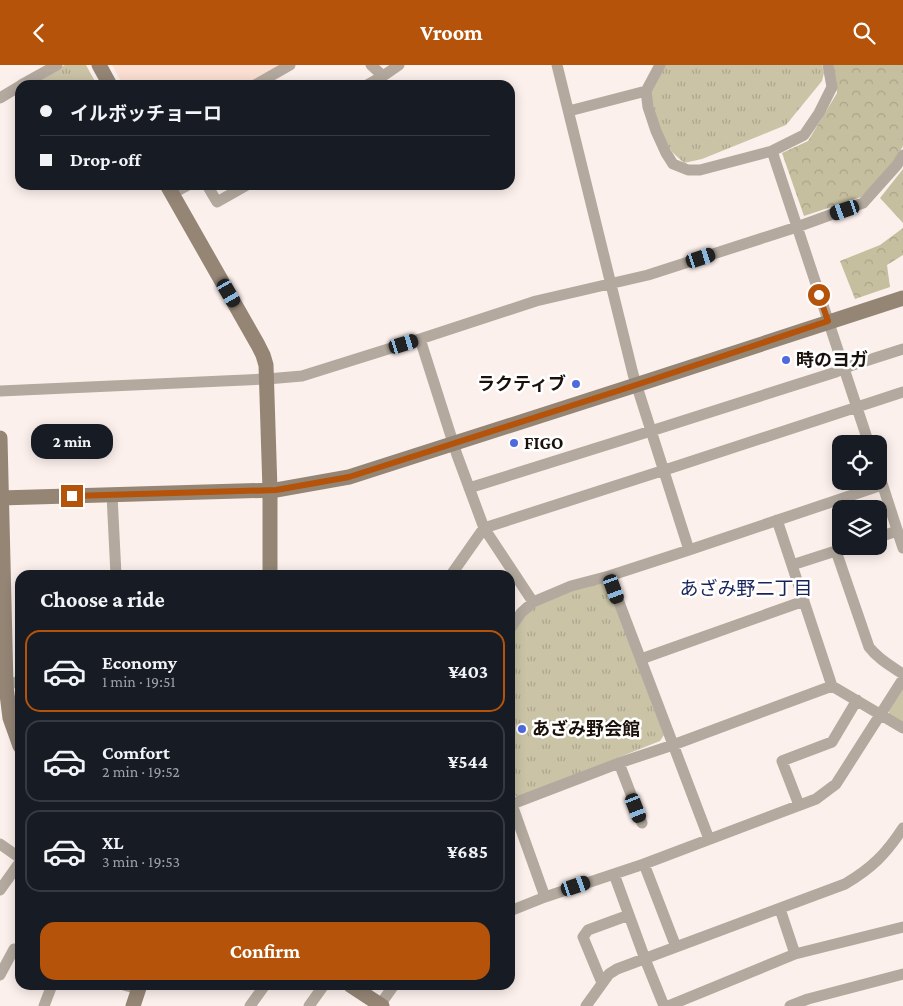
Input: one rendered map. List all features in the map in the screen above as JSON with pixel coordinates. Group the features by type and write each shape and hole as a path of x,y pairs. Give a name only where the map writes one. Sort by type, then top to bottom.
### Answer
{"street":[{"path":"30,80 57,65"},
{"path":"99,65 107,80"},
{"path":"264,80 290,65"},
{"path":"370,65 383,76"},
{"path":"376,80 399,65"},
{"path":"557,65 636,385 689,550"},
{"path":"660,65 646,91 648,107 666,153 673,163 688,170 700,170 772,151 804,135 819,113 832,87 828,65"},
{"path":"0,98 15,89"},
{"path":"569,111 646,91"},
{"path":"772,151 866,435"},
{"path":"0,391 302,376 536,301 648,275 797,227 863,203 898,165 903,155"},
{"path":"171,190 264,355 267,379 270,570"},
{"path":"210,190 216,202 238,190"},
{"path":"0,498 288,489 349,477 903,297"},
{"path":"420,339 453,443 484,528 510,570"},
{"path":"469,487 651,431 903,349"},
{"path":"455,570 484,528 903,392"},
{"path":"0,438 0,498 10,718 15,732"},
{"path":"515,622 533,602 571,586 609,576 867,490"},
{"path":"884,490 903,548"},
{"path":"112,495 116,570"},
{"path":"777,520 832,686 903,728"},
{"path":"887,534 897,531"},
{"path":"792,565 832,552"},
{"path":"837,555 869,647 874,654 903,674"},
{"path":"609,576 709,839"},
{"path":"515,578 533,602"},
{"path":"641,659 804,601"},
{"path":"515,909 644,864 816,799 836,784 903,679"},
{"path":"515,801 832,686"},
{"path":"799,805 782,761 832,742 857,700"},
{"path":"619,763 642,823"},
{"path":"515,813 545,897"},
{"path":"586,1006 613,971 834,889 856,877 885,854 903,827"},
{"path":"0,844 15,854"},
{"path":"644,864 676,947"},
{"path":"0,890 15,869"},
{"path":"614,873 664,1006"},
{"path":"780,909 795,954"},
{"path":"602,983 583,937 588,930 629,915"},
{"path":"668,1006 795,954 903,927"},
{"path":"0,975 15,949"},
{"path":"790,1006 808,999 903,974"},
{"path":"44,1006 50,990"},
{"path":"133,1006 134,990"},
{"path":"250,1006 261,990"},
{"path":"309,1006 320,990"},
{"path":"358,990 381,1005 391,990"}],"shaded area":[{"path":"112,65 280,65 254,80 120,80"}],"green space":[{"path":"65,65 86,65 94,80 38,80"},
{"path":"665,65 822,65 824,73 822,81 786,125 702,159 684,163 672,152 659,129 650,93"},
{"path":"833,65 903,65 903,146 895,160 861,197 804,216 782,153 808,141 837,93"},
{"path":"903,169 903,223 880,198"},
{"path":"903,228 903,255 887,265 890,287 855,299 840,261 880,245"},
{"path":"601,581 607,585 664,735 660,741 519,797 515,796 515,632 530,610 540,603"},
{"path":"903,685 903,723 890,716 888,710"}],"place":[{"name":"時のヨガ","path":"786,360"},
{"name":"ラクティブ","path":"576,384"},
{"name":"FIGO","path":"514,443"},
{"name":"あざみ野会館","path":"522,729"}],"district":[{"name":"あざみ野二丁目","path":"746,588"}],"route":[{"path":"72,496 276,490 349,477 828,321 819,295"}]}
